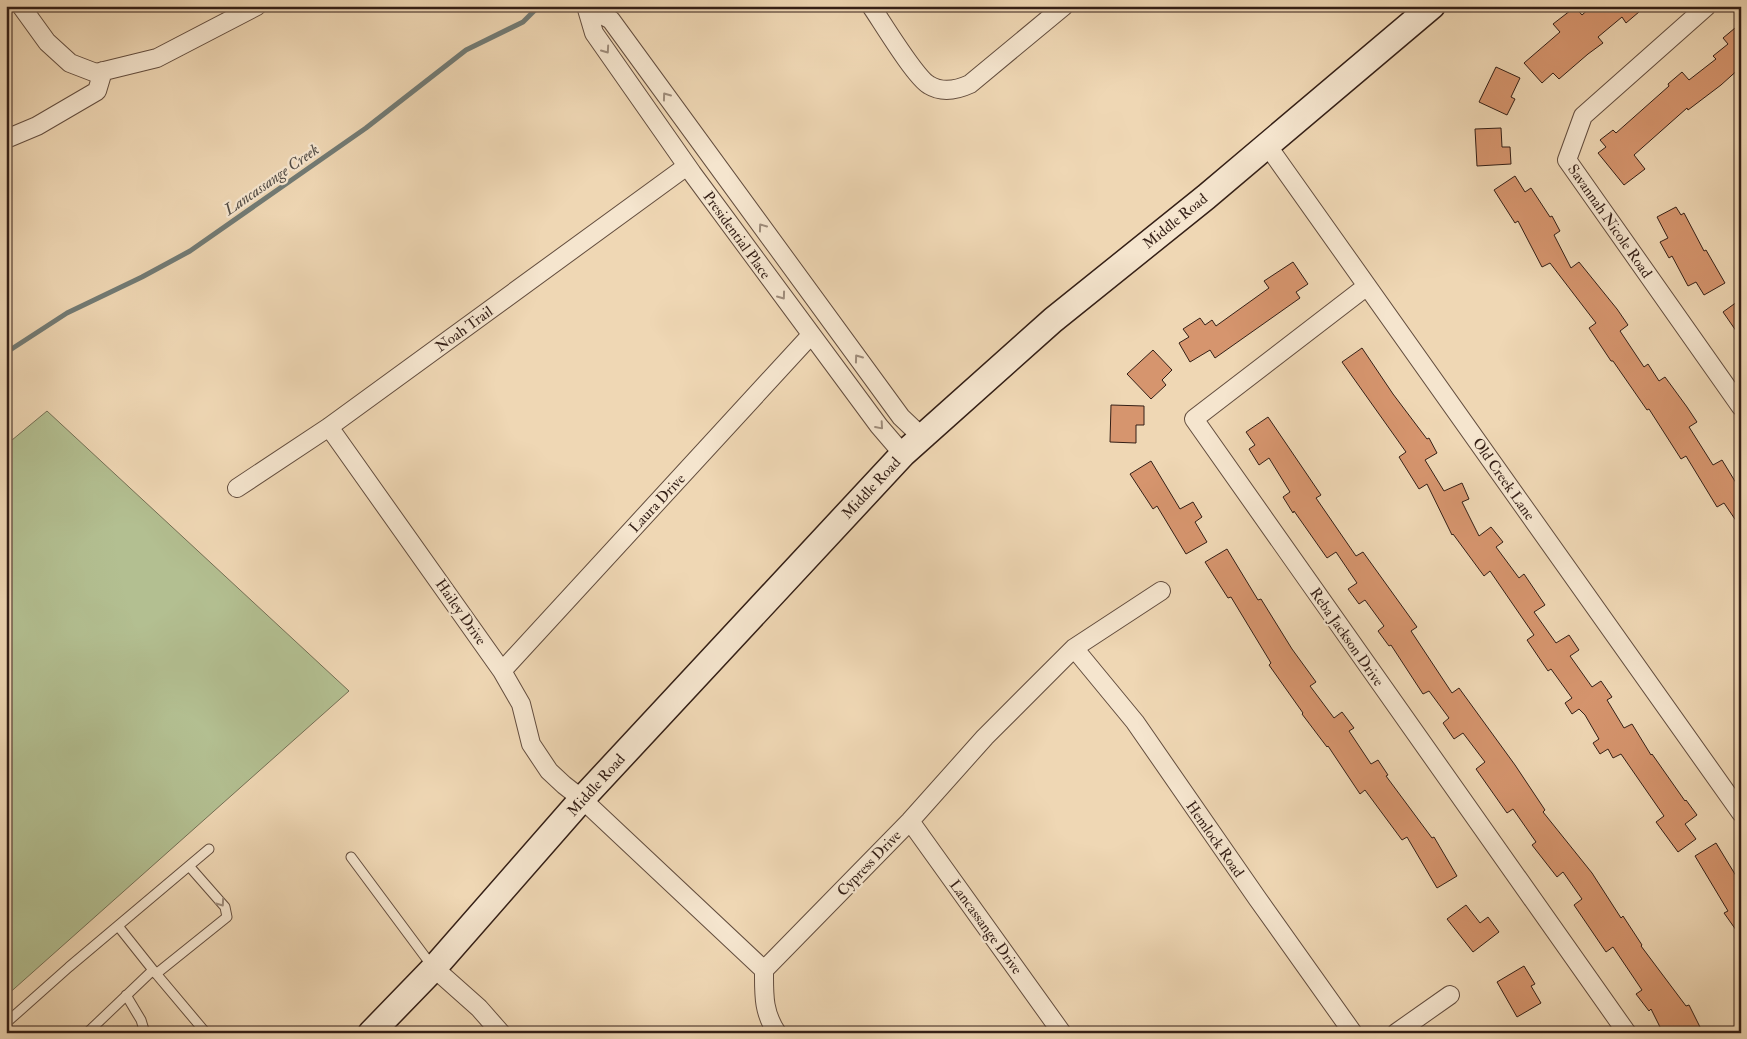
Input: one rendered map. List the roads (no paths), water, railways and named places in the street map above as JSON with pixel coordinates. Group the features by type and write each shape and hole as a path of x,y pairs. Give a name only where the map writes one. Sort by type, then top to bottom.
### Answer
{"main road":[{"name":"Middle Road","path":"371,1033 434,968 582,799 904,454 1053,320 1206,197 1432,6"}],"street":[{"path":"21,6 47,42 64,57 70,62 99,72 158,58 257,6"},
{"name":"Presidential Place","path":"904,454 879,426 687,166 594,33 586,6 611,20 901,417 922,437"},
{"path":"871,6 918,74 928,85 944,90 959,89 970,84 1064,6"},
{"name":"Savannah Nicole Road","path":"1707,6 1583,116 1567,160 1741,407"},
{"path":"6,139 37,126 96,91 99,72"},
{"name":"Old Creek Lane","path":"1267,145 1741,813"},
{"name":"Noah Trail","path":"237,488 329,427 687,166"},
{"name":"Reba Jackson Drive","path":"1367,286 1194,419 1627,1033"},
{"name":"Laura Drive","path":"502,670 811,335"},
{"name":"Hailey Drive","path":"329,427 502,670 521,704 532,744 549,771 564,786 582,799"},
{"name":"Cypress Drive","path":"764,970 910,821 985,737 1074,648 1161,591"},
{"name":"Hemlock Road","path":"1074,648 1135,722 1256,898 1353,1033"},
{"path":"582,799 764,970 764,1001 769,1021 776,1033"},
{"name":"Lancassange Drive","path":"910,821 1062,1033"},
{"path":"434,968 480,1008 501,1033"},
{"path":"1396,1033 1450,995"}],"lane":[{"path":"6,1023 210,849"},
{"path":"350,857 434,968"},
{"path":"87,1033 126,995 227,917 225,907 190,866"},
{"path":"118,926 206,1033"},
{"path":"126,995 141,1020 145,1033"}],"waterway":[{"name":"Lancassange Creek","path":"6,356 10,350 67,313 142,277 190,251 366,128 466,50 523,22 539,6"}]}
